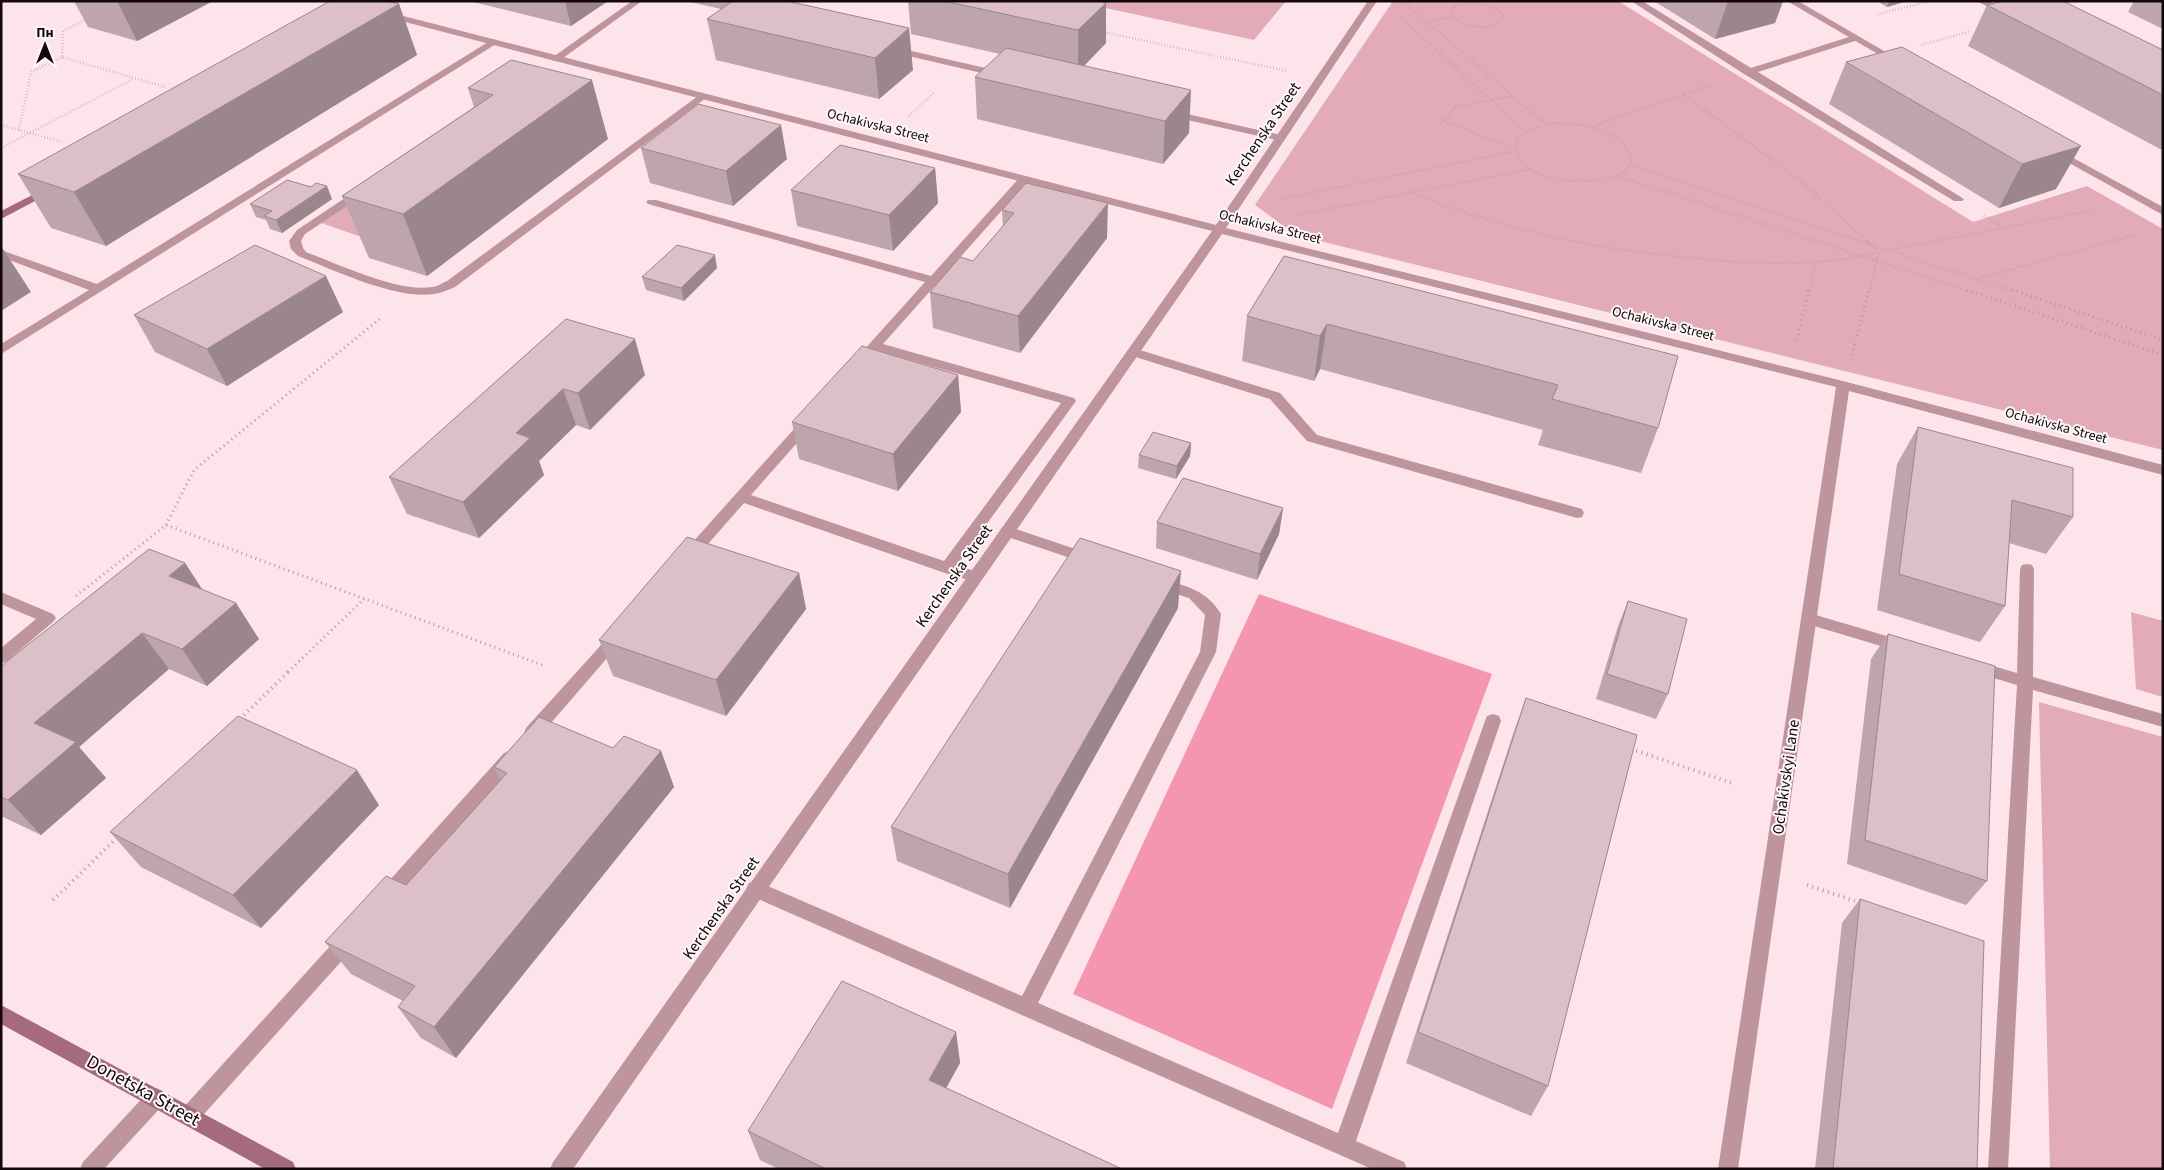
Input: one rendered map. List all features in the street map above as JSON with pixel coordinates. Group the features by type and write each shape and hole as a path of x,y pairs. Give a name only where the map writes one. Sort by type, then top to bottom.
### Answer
{"street":[{"path":"556,58 638,1"},
{"name":"Kerchenska Street","path":"560,1169 1219,229 1373,1"},
{"path":"1634,1 1958,199"},
{"path":"1790,1 1906,67"},
{"path":"1981,1 2015,18"},
{"name":"Ochakivska Street","path":"379,6 493,42 1219,229 1843,385 2163,470"},
{"path":"1748,72 1855,38"},
{"path":"1,350 493,42"},
{"path":"907,53 1011,76"},
{"path":"372,185 301,232 295,241 297,249 302,254 394,287 414,291 434,291 451,284 702,96"},
{"path":"1156,109 1281,138"},
{"path":"2043,144 2163,212"},
{"path":"850,375 1024,179"},
{"path":"1,216 62,182"},
{"path":"652,202 934,280"},
{"path":"1,253 98,289"},
{"path":"875,346 1069,401 947,568"},
{"path":"1133,352 1275,396 1312,438 1577,513"},
{"name":"Ochakivskyi Lane","path":"1728,1169 1843,385"},
{"path":"676,570 818,411"},
{"path":"741,497 975,577"},
{"path":"1007,531 1101,563"},
{"path":"1998,1169 2025,681 2027,569"},
{"path":"1026,1007 1208,652 1213,614 1194,594 1147,579"},
{"path":"1,598 48,618 1,657"},
{"path":"1809,619 1912,649"},
{"path":"378,907 625,628"},
{"path":"1959,662 2163,721"},
{"path":"1344,1145 1493,721"},
{"path":"755,889 1397,1169"},
{"path":"189,1116 358,929"},
{"name":"Donetska Street","path":"1,1014 286,1169"},
{"path":"90,1169 156,1098"}],"path":[{"path":"1402,1 1545,124"},
{"path":"1458,1 1461,4"},
{"path":"1871,16 1931,1"},
{"path":"1427,22 1452,17 1464,24 1482,26 1497,24 1504,17 1500,10 1493,6 1477,3 1461,4 1451,9 1452,17"},
{"path":"1393,10 1524,131"},
{"path":"62,57 63,31 89,18"},
{"path":"1915,47 2015,18"},
{"path":"1101,32 1293,72"},
{"path":"19,130 31,72 62,57 165,87"},
{"path":"1592,127 1682,93 1748,72"},
{"path":"1,148 134,78"},
{"path":"1682,93 1802,182 1879,252"},
{"path":"1512,96 1455,107 1443,120 1515,150"},
{"path":"1545,124 1574,124 1592,127 1608,133 1630,151 1632,160 1630,165 1619,176 1605,181 1587,183 1548,176 1520,159 1515,150 1516,139 1524,131 1545,124"},
{"path":"1,125 62,142"},
{"path":"1277,200 1515,150"},
{"path":"1630,165 2163,340"},
{"path":"1291,216 1532,168"},
{"path":"1619,176 2163,355"},
{"path":"1411,192 1480,218 1556,238 1628,251 1707,260 1773,263 1816,262 1879,252 2039,223 2095,210"},
{"path":"1976,279 2146,232"},
{"path":"1850,364 1879,252"},
{"path":"1797,341 1816,262"},
{"path":"48,618 166,526 194,470 414,291"},
{"path":"166,526 580,679"},
{"path":"236,722 364,599"},
{"path":"1629,749 1732,783"},
{"path":"53,900 123,832"},
{"path":"1772,872 1865,905"}],"shaded area":[{"path":"1073,1 1286,1 1254,40"},
{"path":"1393,1 1618,1 1973,222 2087,186 2163,229 2163,450 1296,235 1255,205"},
{"path":"351,203 389,216 359,236 321,223"},
{"path":"1259,594 1492,674 1332,1109 1073,994"},
{"path":"2131,612 2163,621 2163,697 2136,689"},
{"path":"2039,702 2163,737 2163,1169 2050,1169"}],"building":[{"path":"330,1 387,1 399,4 74,192 18,174"},
{"path":"733,1 787,1 909,28 875,58 707,19"},
{"path":"944,1 1100,1 1106,3 1078,30"},
{"path":"2003,1 2063,1 2163,50 2163,95 1987,5"},
{"path":"1902,47 2081,146 2022,164 1846,62"},
{"path":"1006,48 1191,90 1165,121 975,77"},
{"path":"511,60 592,80 403,214 342,196 493,95 468,88"},
{"path":"698,104 781,125 726,171 641,148"},
{"path":"840,145 935,168 889,215 791,190"},
{"path":"287,180 311,187 316,183 327,186 276,220 264,216 272,211 250,204"},
{"path":"1026,183 1108,203 1018,316 930,292 960,257 973,261 1014,213 1002,210"},
{"path":"255,245 326,276 207,349 134,315"},
{"path":"677,245 715,255 681,288 642,277"},
{"path":"1284,256 1678,356 1658,428 1552,399 1558,385 1327,324 1320,336 1247,316"},
{"path":"566,319 635,339 578,393 563,389 516,433 530,438 463,502 389,477"},
{"path":"862,346 958,375 893,454 792,422"},
{"path":"1918,427 2073,468 2073,517 2012,500 2005,606 1899,574"},
{"path":"1153,432 1191,443 1177,466 1139,455"},
{"path":"1183,478 1283,508 1260,554 1157,522"},
{"path":"687,537 799,573 716,680 599,640"},
{"path":"1080,538 1181,571 1008,874 891,827"},
{"path":"149,549 185,563 169,576 236,603 182,649 142,633 34,723 76,742 8,800 1,797 1,666"},
{"path":"1628,601 1687,619 1668,694 1607,674"},
{"path":"1888,634 1995,666 1987,881 1865,840"},
{"path":"1526,698 1637,735 1548,1086 1418,1032"},
{"path":"238,716 357,770 233,895 110,832"},
{"path":"539,717 613,748 624,736 661,751 434,1027 398,1007 415,986 325,942 386,876 406,885 507,773 494,767"},
{"path":"1860,899 1984,941 1977,1169 1833,1169"},
{"path":"842,981 956,1032 929,1080 1122,1169 826,1169 748,1131"}]}
